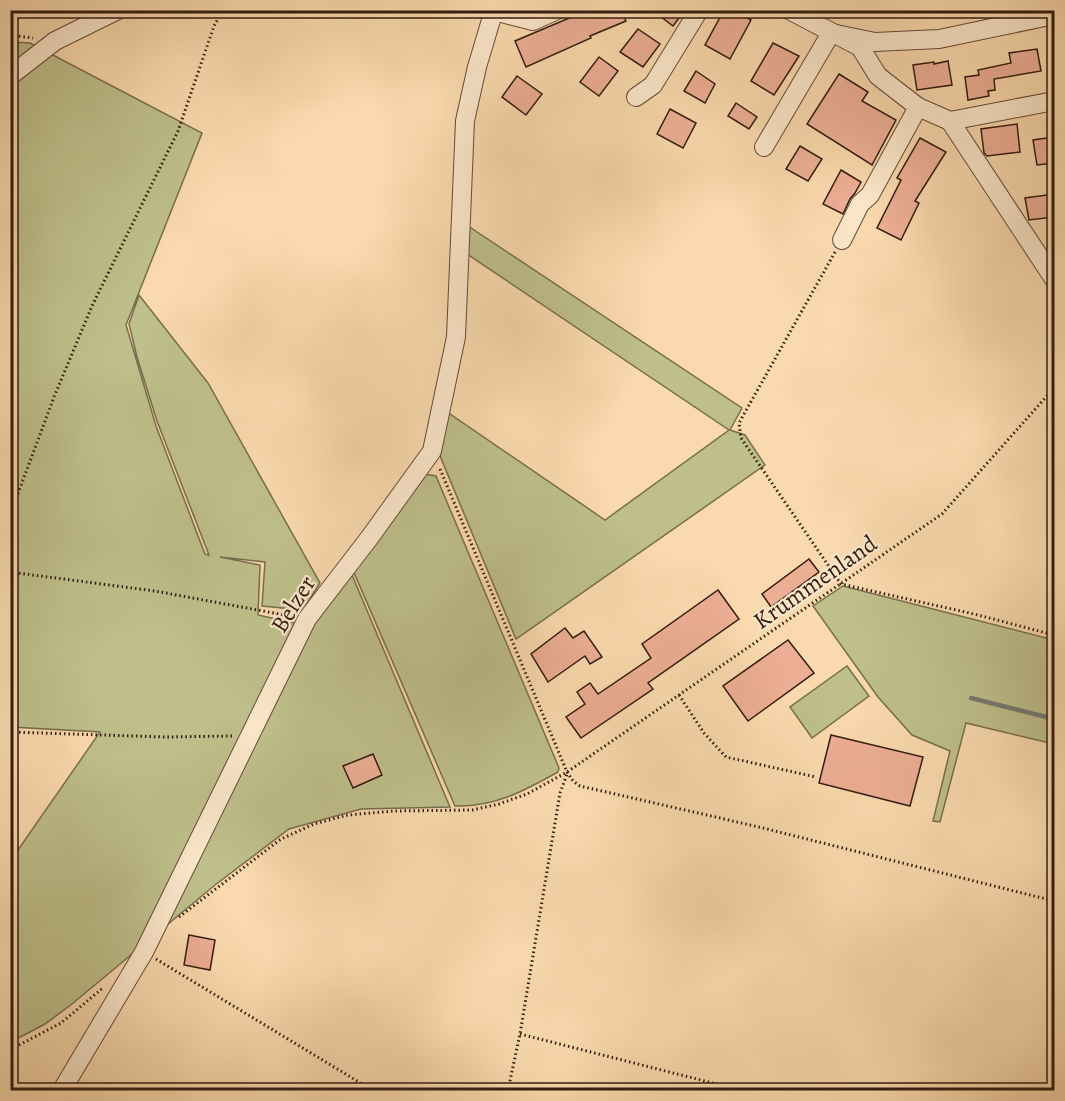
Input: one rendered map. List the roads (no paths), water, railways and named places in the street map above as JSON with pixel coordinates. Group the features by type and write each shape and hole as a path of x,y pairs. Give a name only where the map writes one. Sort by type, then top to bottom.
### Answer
{"street":[{"path":"10,76 55,41 118,10"},
{"path":"494,11 533,21 557,10"},
{"path":"636,97 653,85 699,10"},
{"path":"789,10 860,46 878,76 918,107 950,121 1054,279"},
{"name":"Belzer","path":"62,1090 144,952 307,619 432,451 456,336 465,121 477,67 494,11"},
{"path":"831,33 875,42 939,39 1051,16"},
{"path":"764,147 831,33"},
{"path":"950,121 1054,101"},
{"path":"842,240 860,204 870,195 918,107"}],"waterway":[{"path":"971,698 1054,719"}]}
